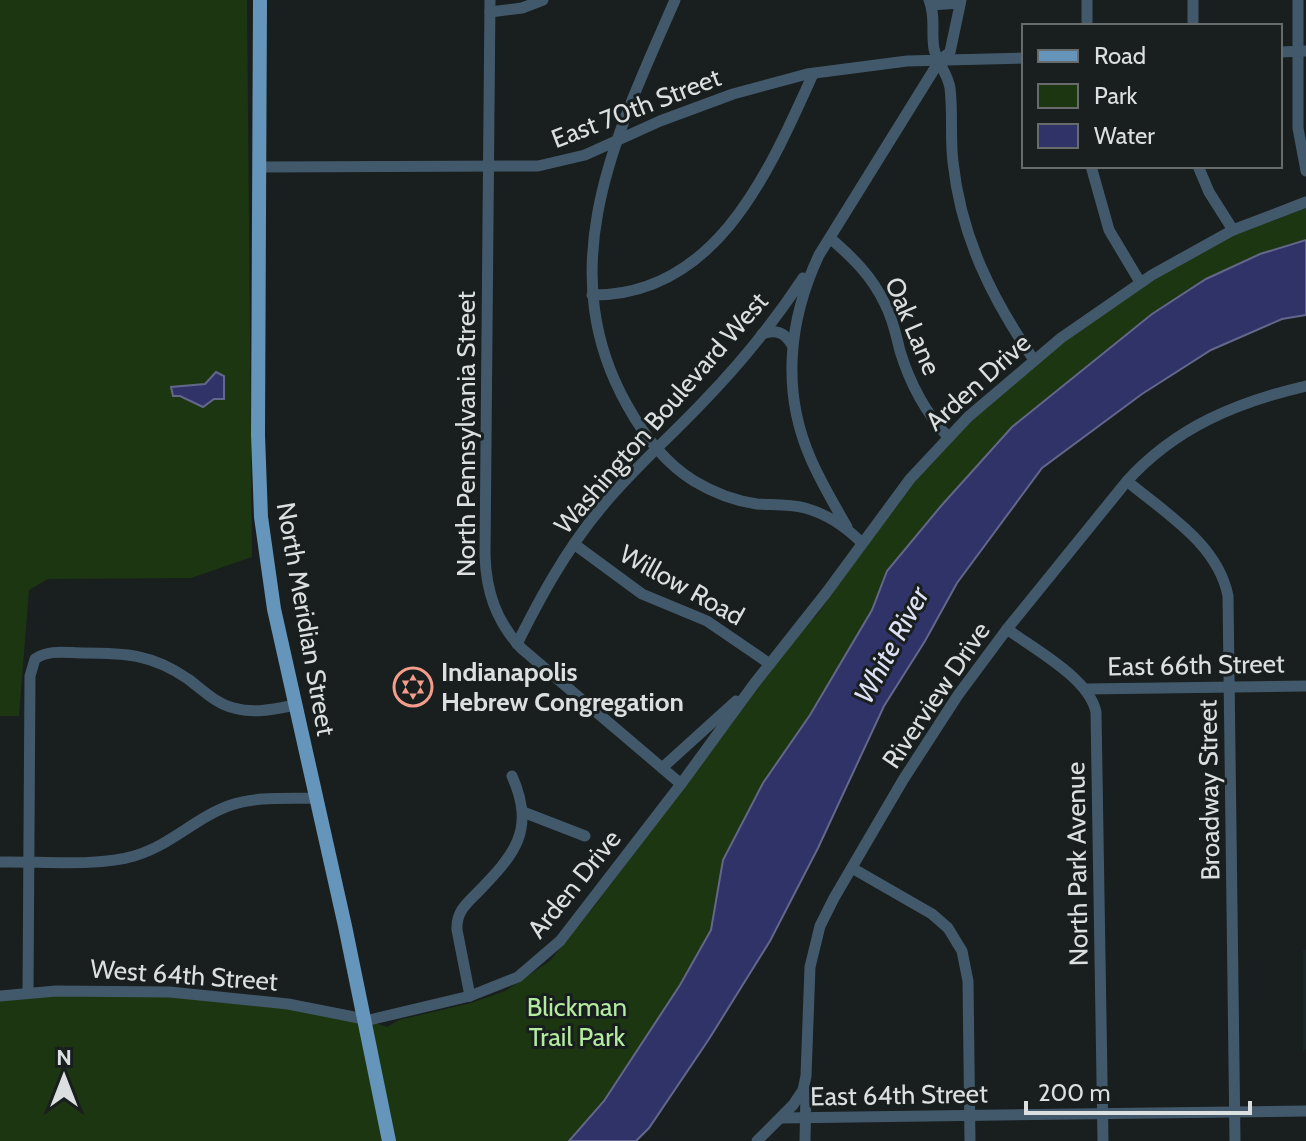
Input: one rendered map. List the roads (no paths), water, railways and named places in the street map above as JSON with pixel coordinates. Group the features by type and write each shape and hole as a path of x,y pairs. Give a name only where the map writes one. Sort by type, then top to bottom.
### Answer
{"main road":[{"name":"North Meridian Street","path":"260,0 260,508 272,595 389,1141"}],"street":[{"path":"490,6 522,8 543,0"},
{"path":"675,0 618,141 594,227 592,295 613,378 632,415 656,448 693,481 727,497 804,508 829,518 862,543"},
{"path":"1087,0 1087,24"},
{"path":"1193,0 1193,24"},
{"path":"1298,0 1302,51 1298,128 1306,171"},
{"path":"849,531 809,456 792,385 792,346 802,294 819,255 940,60 950,52 960,2 930,2 934,21 934,51 940,60 949,85 953,162 968,237 998,305 1034,360"},
{"name":"North Pennsylvania Street","path":"490,6 485,567 489,593 497,613 517,644 681,784"},
{"path":"1282,52 1302,51"},
{"name":"East 70th Street","path":"260,167 524,167 555,164 585,155 696,106 813,74 892,62 1022,58"},
{"path":"592,295 628,292 661,282 683,270 711,247 763,177 813,74"},
{"path":"1092,168 1109,230 1140,282"},
{"path":"1199,168 1209,192 1233,230"},
{"name":"Arden Drive","path":"364,1019 383,1018 470,996 518,977 553,948 681,784 921,465 948,437 1034,360 1085,319 1140,282 1233,230 1306,202"},
{"name":"Oak Lane","path":"830,238 862,268 880,293 913,387 930,417 948,437"},
{"name":"Washington Boulevard West","path":"517,644 541,597 599,510 704,401 762,334 819,255"},
{"path":"762,334 781,333 792,346"},
{"name":"Riverview Drive","path":"757,1141 801,1095 807,1070 808,984 813,950 830,904 958,695 1007,629 1127,481 1168,444 1209,418 1259,397 1306,386"},
{"name":"Broadway Street","path":"1127,481 1196,539 1218,567 1229,601 1235,1141"},
{"path":"804,508 819,500 823,484"},
{"name":"Willow Road","path":"574,544 642,594 707,621 770,664"},
{"path":"1007,629 1086,689"},
{"path":"28,993 30,676 35,659 52,653 127,653 169,667 216,700 235,709 262,711 295,705"},
{"name":"Arden Drive","path":"662,768 754,684"},
{"name":"East 66th Street","path":"1086,689 1306,686"},
{"name":"North Park Avenue","path":"1086,689 1094,701 1097,717 1103,1141"},
{"path":"470,996 457,930 458,916 517,843 523,826 523,812 512,776"},
{"path":"0,862 98,861 132,857 167,842 233,804 316,798"},
{"path":"523,812 585,836"},
{"path":"852,868 932,914 948,928 962,951 968,981 970,1141"},
{"name":"West 64th Street","path":"0,996 77,990 206,995 315,1008 364,1019"},
{"path":"805,1141 807,1070"},
{"name":"East 64th Street","path":"781,1118 1306,1111"}],"water":[{"name":"White River","path":"1306,240 1306,315 1282,319 1211,350 1142,394 1042,468 957,583 884,706 818,848 770,941 649,1128 636,1141 569,1141 604,1101 680,985 711,930 723,860 763,783 810,715 872,610 887,571 1012,427 1152,314 1206,279 1260,254"},
{"path":"216,372 224,376 224,399 214,399 203,407 180,396 173,396 171,387 205,384"}],"place":[{"name":"Indianapolis Hebrew Congregation","path":"413,687"}],"park label":[{"name":"Blickman Trail Park","path":"577,1022"}]}
